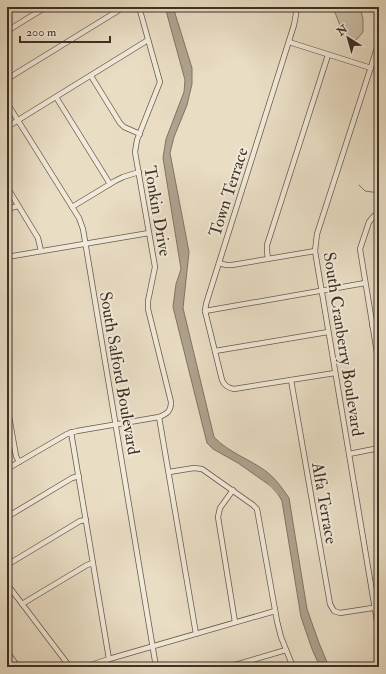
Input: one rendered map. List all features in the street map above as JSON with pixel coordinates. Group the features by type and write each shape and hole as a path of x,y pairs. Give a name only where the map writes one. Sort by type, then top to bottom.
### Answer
{"street":[{"path":"7,32 46,7"},
{"path":"7,79 124,7"},
{"name":"Tonkin Drive","path":"139,7 160,84 135,149 155,269 148,301 148,309 171,402 169,411 165,415 159,417"},
{"name":"Town Terrace","path":"291,380 234,389 226,386 222,380 205,311 295,22 295,7"},
{"path":"7,127 148,40"},
{"path":"289,42 371,68"},
{"name":"South Cranberry Boulevard","path":"379,42 318,234 315,251 349,454 377,607 379,633"},
{"path":"268,259 267,245 328,55"},
{"path":"91,76 120,123 124,127 140,134"},
{"path":"56,97 110,184"},
{"name":"South Salford Boulevard","path":"7,103 81,224 156,667"},
{"path":"72,207 123,177 139,172"},
{"path":"7,187 38,238 41,251"},
{"path":"7,209 18,206"},
{"path":"376,216 369,222 360,250 379,365"},
{"path":"7,257 149,233"},
{"path":"219,263 232,265 315,251"},
{"path":"205,311 321,292 365,283"},
{"path":"372,325 379,324"},
{"path":"215,352 328,332"},
{"path":"291,380 335,373"},
{"name":"Alfa Terrace","path":"291,380 330,604 332,609 337,612 377,607"},
{"path":"7,404 9,424 16,456 19,462"},
{"path":"7,469 63,435 71,432 159,417 196,634"},
{"path":"71,432 109,659"},
{"path":"349,454 379,448"},
{"path":"169,472 200,468 253,505 258,513 278,629 293,667"},
{"path":"7,517 72,478 79,476"},
{"path":"233,490 220,508 218,517 235,622"},
{"path":"7,565 80,521 86,520"},
{"path":"22,604 87,565 93,563"},
{"path":"7,584 70,667"},
{"path":"85,667 152,646 275,611"},
{"path":"228,667 286,650"},
{"path":"7,652 18,667"}],"shaded area":[{"path":"165,7 173,7 192,68 192,84 187,105 174,137 170,153 189,252 183,308 214,437 233,452 267,472 289,498 307,609 329,667 320,667 301,617 282,501 275,489 238,463 213,449 207,443 173,307 176,284 181,269 163,158 166,139 184,92 185,80"},
{"path":"332,7 360,7 363,19 363,32 356,40 346,37"}],"waterway":[{"path":"359,185 365,191 379,193"},
{"path":"270,484 278,493"}]}
